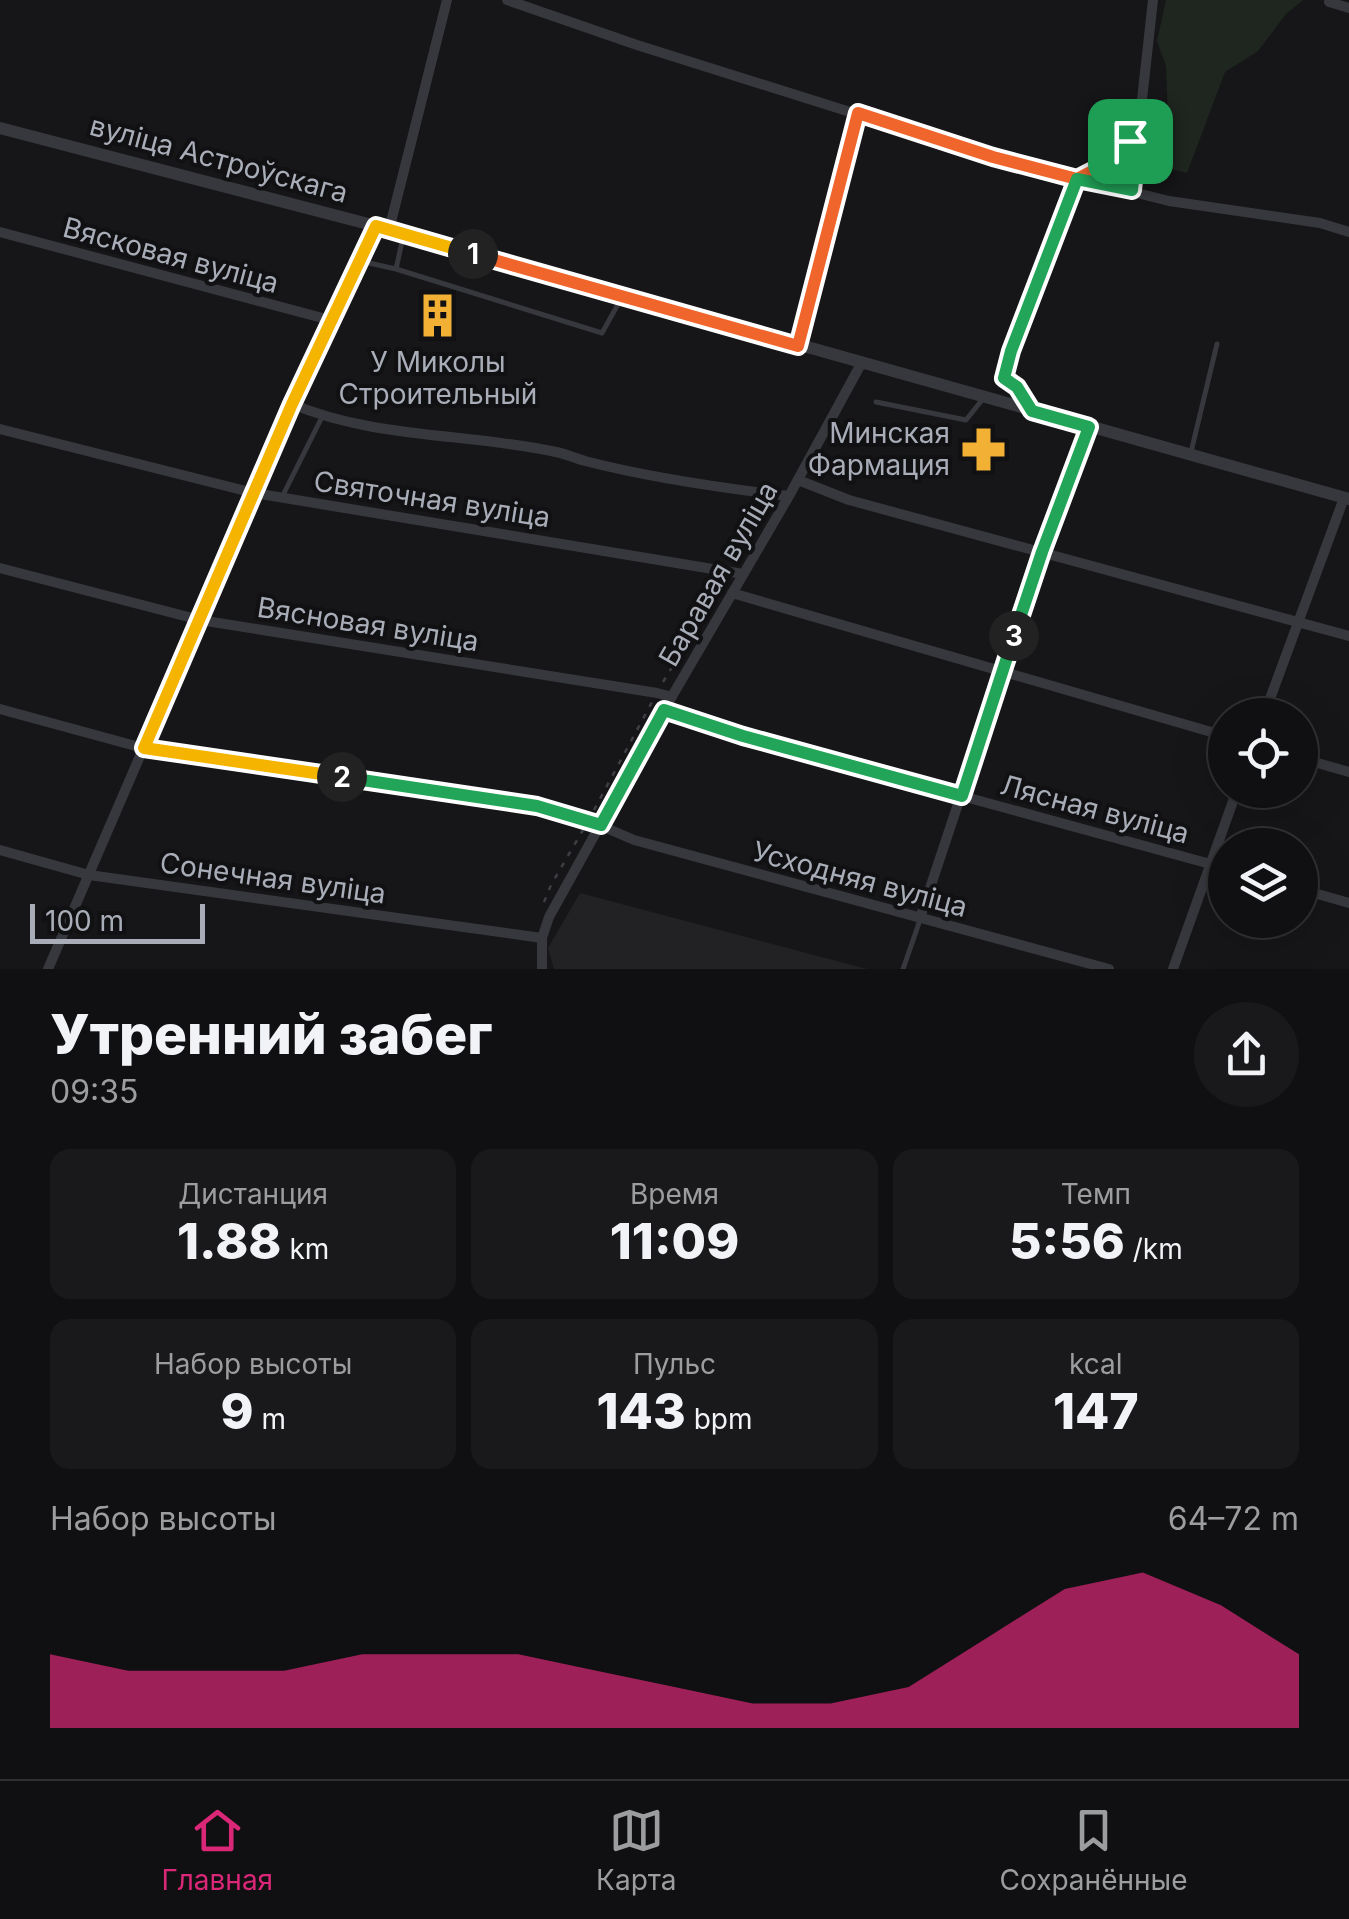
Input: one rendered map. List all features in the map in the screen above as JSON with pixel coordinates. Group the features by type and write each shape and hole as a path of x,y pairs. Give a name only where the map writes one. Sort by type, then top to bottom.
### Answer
{"street":[{"path":"48,969 330,320 359,261 389,230 448,0"},
{"path":"506,0 993,157 1169,201 1320,223 1349,232"},
{"path":"1132,190 1143,131 1152,0"},
{"path":"1331,1 1349,8"},
{"path":"798,346 858,113"},
{"name":"вуліца Астроўскага","path":"0,128 389,230 1346,499"},
{"name":"Вясковая вуліца","path":"0,232 330,320"},
{"name":"Баравая вуліца","path":"542,969 542,938 549,917 861,364"},
{"path":"292,404 322,417 392,430 556,452 677,480 789,496"},
{"path":"920,918 1042,552 1089,427"},
{"name":"Святочная вуліца","path":"0,429 254,493 743,574"},
{"path":"798,480 849,500 1349,636"},
{"path":"1270,698 1346,499"},
{"name":"Вясновая вуліца","path":"0,568 200,620 672,697"},
{"path":"732,593 1208,731"},
{"name":"Усходняя вуліца","path":"0,709 144,748 537,806 601,825 634,840 1110,969"},
{"name":"Лясная вуліца","path":"664,710 743,736 1208,864"},
{"path":"1318,763 1349,772"},
{"name":"Сонечная вуліца","path":"0,850 88,875 542,938"},
{"path":"1173,969 1208,876"},
{"path":"1318,894 1349,903"}],"lane":[{"path":"389,230 396,269"},
{"path":"359,261 602,333 622,296"},
{"path":"1190,454 1217,344"},
{"path":"876,402 966,420 984,398"},
{"path":"282,498 322,417"},
{"path":"903,969 920,918"}],"path":[{"path":"1032,411 1017,387 1004,378 1077,179 1102,166 1143,131 1155,173 1169,201"}],"shaded area":[{"path":"1166,0 1303,0 1286,14 1258,51 1225,72 1187,173 1170,169 1166,66 1157,41"},
{"path":"580,893 867,969 554,969 548,948"}],"place":[{"name":"У Миколы Строительный","path":"438,316"},
{"name":"Минская Фармация","path":"983,449"}],"route":[{"path":"1130,141 1102,166 1077,179 993,157 858,113 798,346 376,226 292,404 144,748 537,806 601,825 664,710 743,736 962,796 1042,552 1089,427 1032,411 1017,387 1004,378 1077,179 1132,190 1139,128 1130,141"}]}
